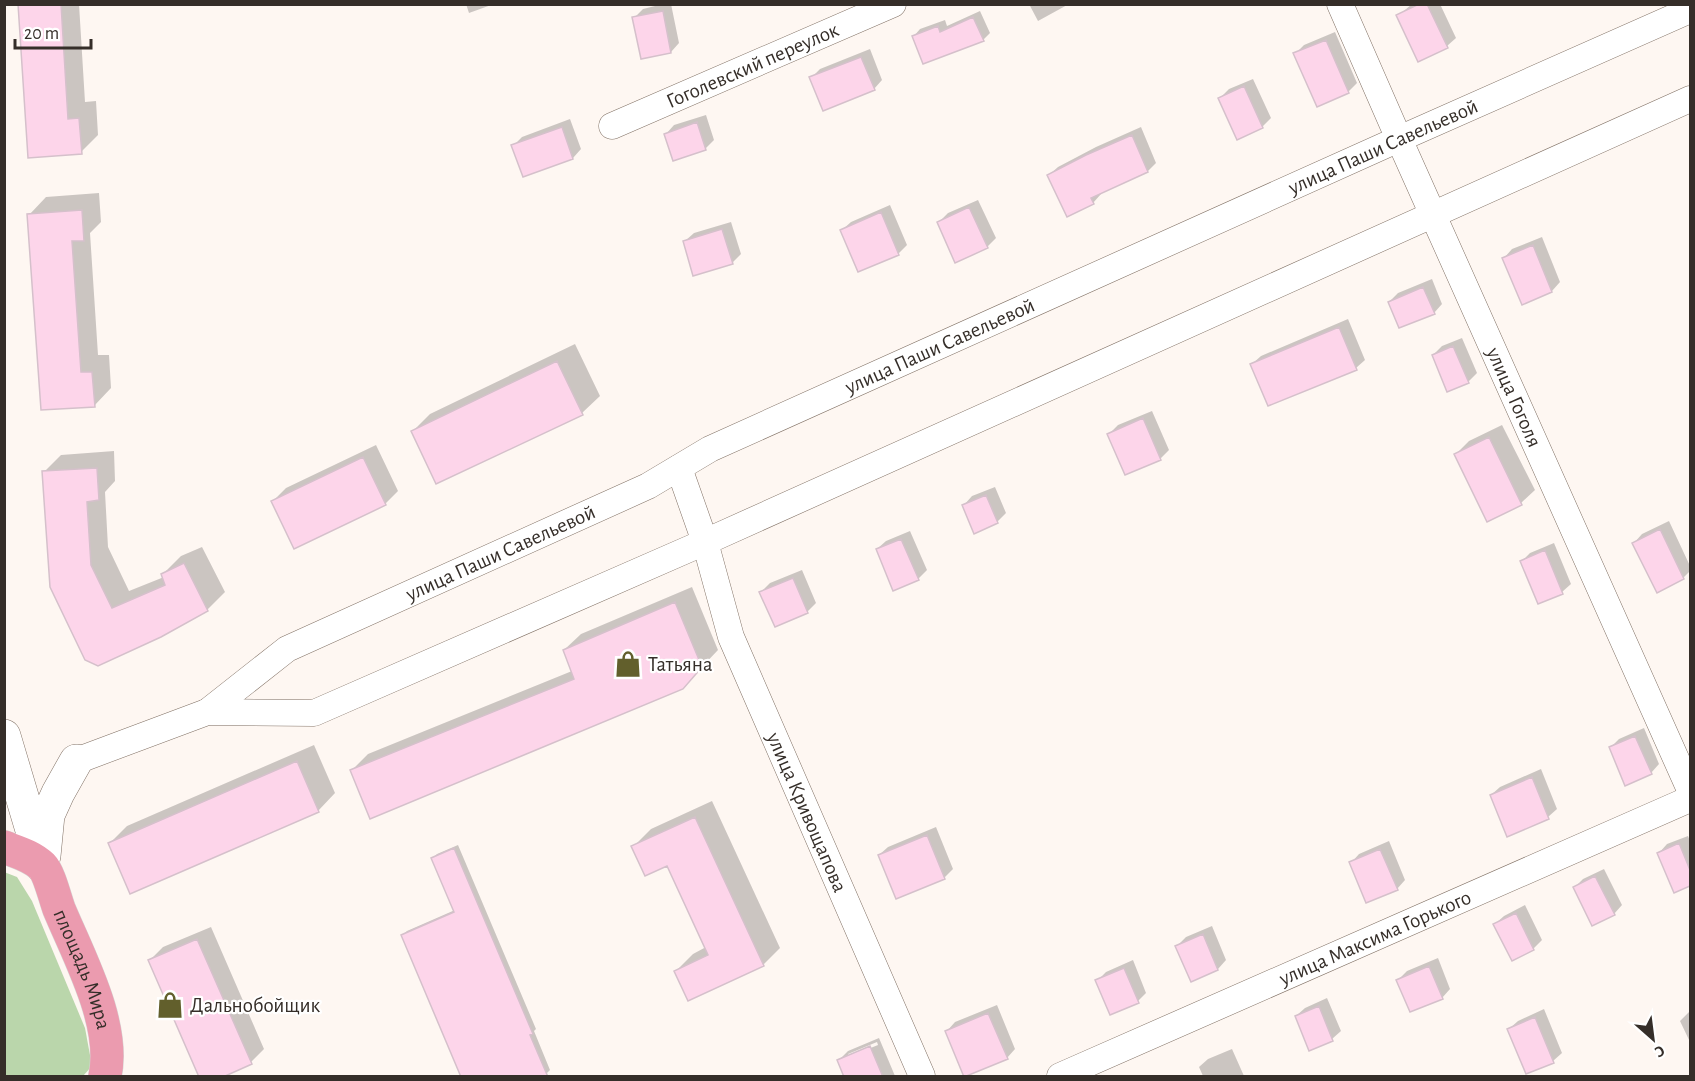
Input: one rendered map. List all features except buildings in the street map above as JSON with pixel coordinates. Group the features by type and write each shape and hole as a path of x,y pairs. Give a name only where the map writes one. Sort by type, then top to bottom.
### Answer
{"main road":[{"path":"4,847 22,854 43,867"},
{"name":"площадь Мира","path":"43,867 97,1001 104,1033 107,1067 105,1077"}],"street":[{"name":"Гоголевский переулок","path":"612,126 893,4"},
{"name":"улица Гоголя","path":"1340,4 1690,790"},
{"name":"улица Паши Савельевой","path":"11,785 207,712 287,649 648,486 710,449 1690,10"},
{"name":"улица Паши Савельевой","path":"207,712 314,713 705,542 1690,99"},
{"name":"улица Кривощапова","path":"679,468 705,542 731,637 922,1077"},
{"name":"площадь Мира","path":"4,736 11,785 43,867"},
{"path":"43,867 48,815 76,761"},
{"name":"улица Максима Горького","path":"1059,1077 1690,799"}],"green space":[{"path":"4,872 17,877 32,901 85,1028 92,1066 83,1076 5,1076"}],"place":[{"name":"Татьяна","path":"628,664"},
{"name":"Дальнобойщик","path":"170,1005"}]}
